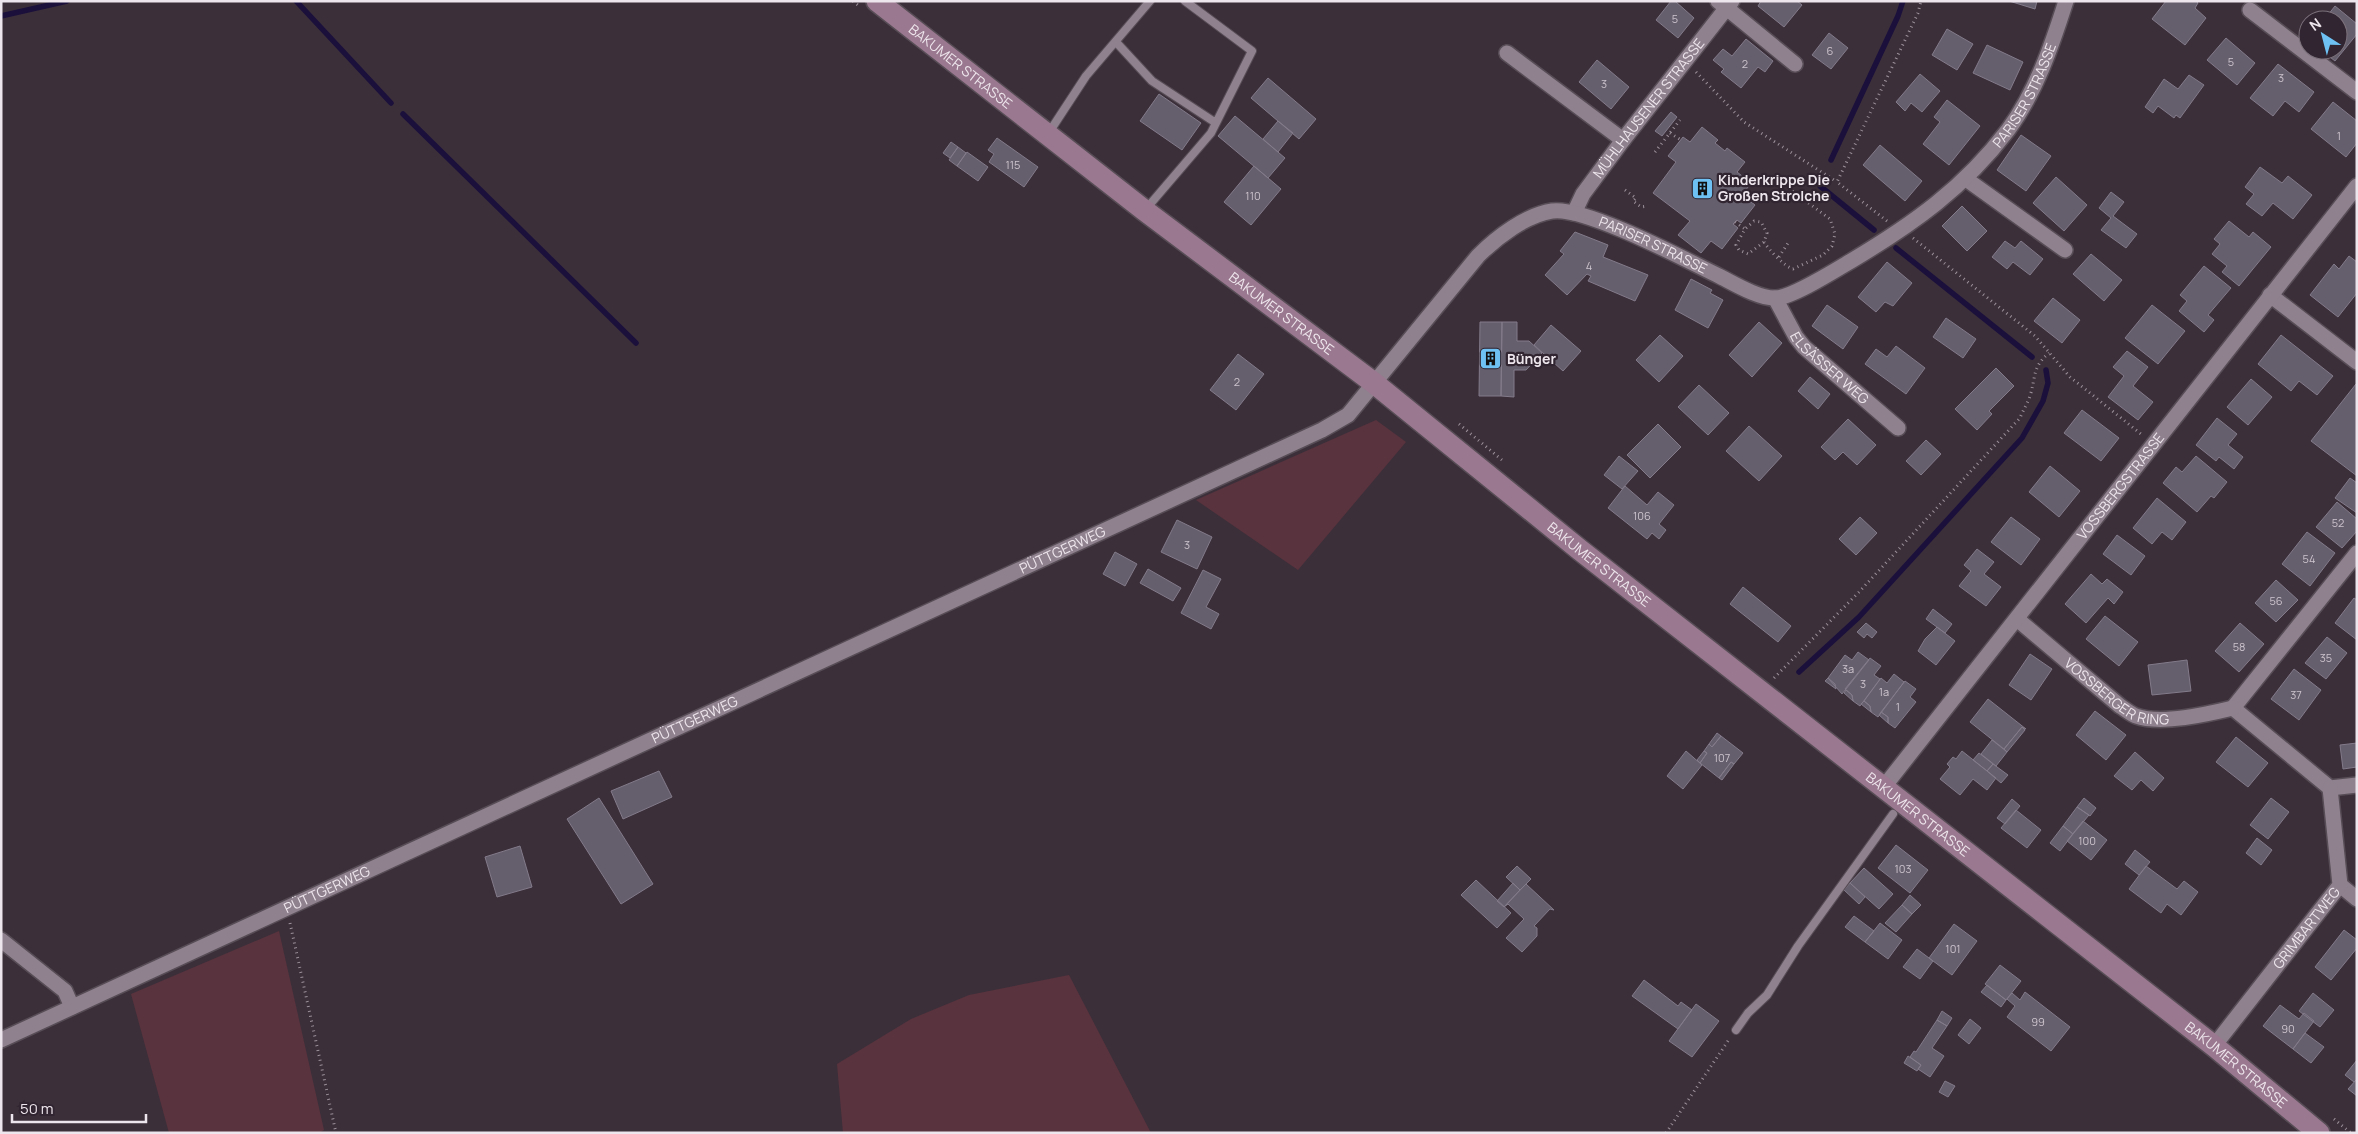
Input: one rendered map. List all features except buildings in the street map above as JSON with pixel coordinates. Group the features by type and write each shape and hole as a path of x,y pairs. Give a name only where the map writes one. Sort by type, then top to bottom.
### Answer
{"main road":[{"name":"BAKUMER STRASSE","path":"877,1 1144,210 1374,383 1483,469 1580,550 2214,1046 2319,1133"}],"street":[{"name":"PARISER STRASSE","path":"1374,383 1478,256 1500,236 1524,222 1553,211 1574,212 1600,221 1672,253 1749,291 1775,298 1804,288 1900,232 1941,201 1966,179 2009,129 2030,94 2051,48 2066,1"},
{"name":"MÜHLHAUSENER STRASSE","path":"1574,212 1583,194 1684,62 1725,4 1796,64"},
{"path":"2250,10 2357,92"},
{"path":"1506,53 1623,140"},
{"path":"1966,179 2065,250"},
{"name":"VOSSBERGSTRASSE","path":"1883,788 2357,186"},
{"path":"2270,295 2357,362"},
{"name":"ELSÄSSER WEG","path":"1775,298 1796,337 1804,347 1898,428"},
{"name":"PÜTTGERWEG","path":"1,1040 1322,430 1348,415 1374,383"},
{"path":"2357,553 2233,708 2330,788 2357,785"},
{"name":"VOSSBERGER RING","path":"2017,619 2120,706 2137,716 2160,719 2210,714 2233,708"},
{"name":"GRIMBARTWEG","path":"2214,1046 2340,885 2330,788"},
{"path":"2340,885 2357,899"},
{"path":"1,940 65,992 72,1007"}],"lane":[{"path":"1048,135 1086,76 1150,1"},
{"path":"1144,210 1211,133 1252,51 1185,1"},
{"path":"1116,42 1152,81 1216,123"},
{"path":"1736,1030 1748,1013 1767,995 1798,946 1893,814"}],"path":[{"path":"1838,182 1918,13 1921,1"},
{"path":"1684,62 1744,122 1838,182 1900,232 1914,239 2035,336 2070,376 2153,444"},
{"path":"1655,152 1680,120"},
{"path":"1670,133 1681,140"},
{"path":"1764,242 1768,249 1789,268 1793,269 1823,255 1832,246 1835,234 1830,219 1776,178"},
{"path":"1625,190 1636,198 1633,201 1641,207 1647,206"},
{"path":"1754,221 1761,222 1767,233 1764,242 1748,254 1738,250 1736,245 1745,230 1754,221"},
{"path":"1735,222 1745,230"},
{"path":"1779,257 1788,243"},
{"path":"1762,693 1788,663 1806,648 1859,592 2020,418 2030,396 2034,372 2040,360 2049,353"},
{"path":"287,908 336,1133"},
{"path":"1666,1133 1736,1030"}],"shaded area":[{"path":"1376,420 1406,442 1298,570 1196,500"},
{"path":"279,931 324,1130 319,1133 169,1133 131,994"},
{"path":"1069,975 1151,1133 843,1133 837,1064 911,1019 969,995"}],"waterway":[{"path":"1,16 67,1"},
{"path":"296,1 391,103"},
{"path":"1831,160 1898,16 1903,1"},
{"path":"403,114 636,343"},
{"path":"1820,186 1874,230"},
{"path":"1896,248 2032,357"},
{"path":"1799,672 1859,617 2022,438 2043,401 2048,383 2046,370"}],"place":[{"name":"Kinderkrippe Die Großen Strolche","path":"1702,188"},
{"name":"Bünger","path":"1491,359"}]}
